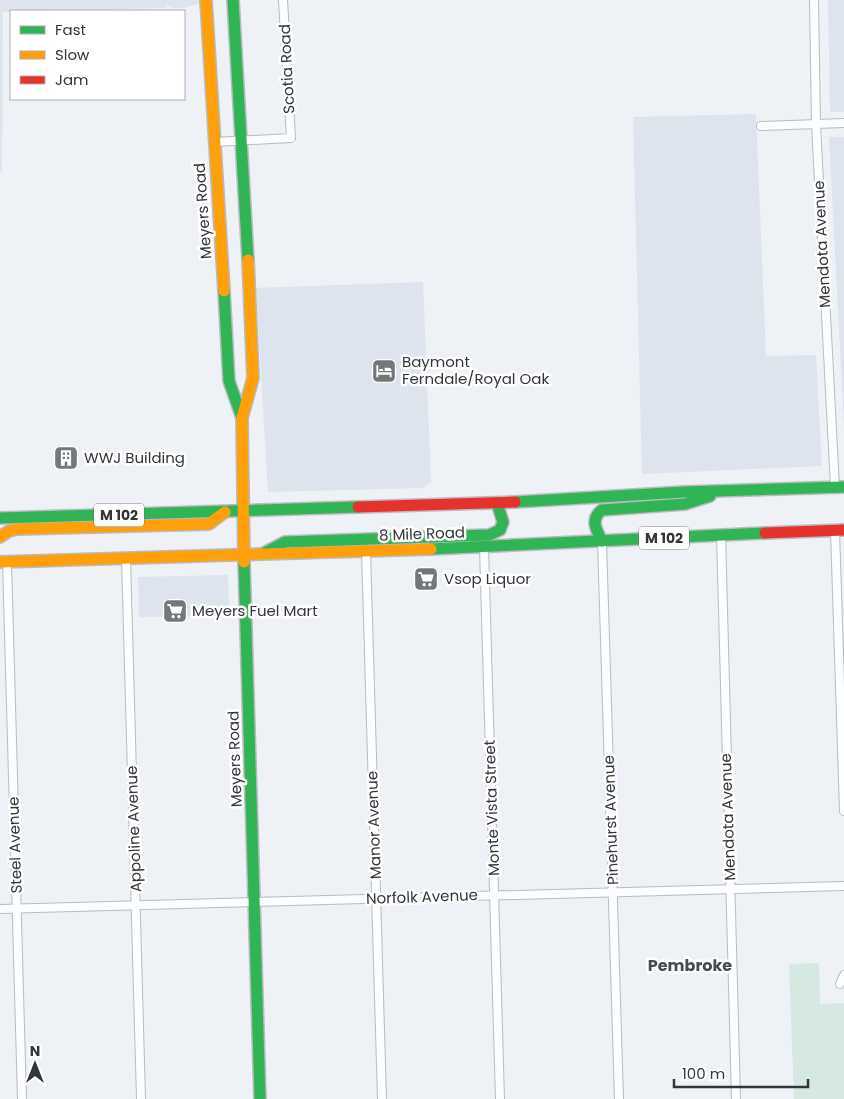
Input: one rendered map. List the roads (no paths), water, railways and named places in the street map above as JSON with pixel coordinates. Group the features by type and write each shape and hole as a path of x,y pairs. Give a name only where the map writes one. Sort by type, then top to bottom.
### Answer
{"main road":[{"name":"Meyers Road","path":"206,0 229,381 242,418"},
{"name":"Meyers Road","path":"233,0 253,351 253,378 242,418 244,555 260,1099"},
{"name":"8 Mile Road","path":"0,518 497,503 840,487"},
{"path":"602,541 595,528 594,520 596,514 602,510 685,504 725,491"},
{"path":"262,554 285,542 489,535 498,532 503,523 503,517 497,503"},
{"path":"0,537 8,531 17,529 209,524 224,512"},
{"name":"8 Mile Road","path":"3,562 484,547 721,534 840,530"},
{"path":"0,550 3,562"}],"street":[{"name":"Scotia Road","path":"241,140 291,138 283,0"},
{"name":"Mendota Avenue","path":"814,0 816,124 840,487"},
{"path":"761,126 844,124"},
{"path":"214,142 241,140"},
{"path":"840,530 844,811"},
{"name":"Mendota Avenue","path":"721,534 736,1099"},
{"name":"Pinehurst Avenue","path":"602,541 619,1099"},
{"name":"Monte Vista Street","path":"484,547 500,1099"},
{"name":"Manor Avenue","path":"366,551 382,1099"},
{"name":"Appoline Avenue","path":"126,558 141,1099"},
{"name":"Steel Avenue","path":"3,562 17,908 22,1099"},
{"name":"Norfolk Avenue","path":"0,909 844,886"},
{"path":"840,984 844,975"}],"place":[{"name":"Baymont Ferndale/Royal Oak","path":"384,371"},
{"name":"WWJ Building","path":"66,458"},
{"name":"Vsop Liquor","path":"426,579"},
{"name":"Meyers Fuel Mart","path":"175,611"}],"district":[{"name":"Pembroke","path":"690,965"}]}
